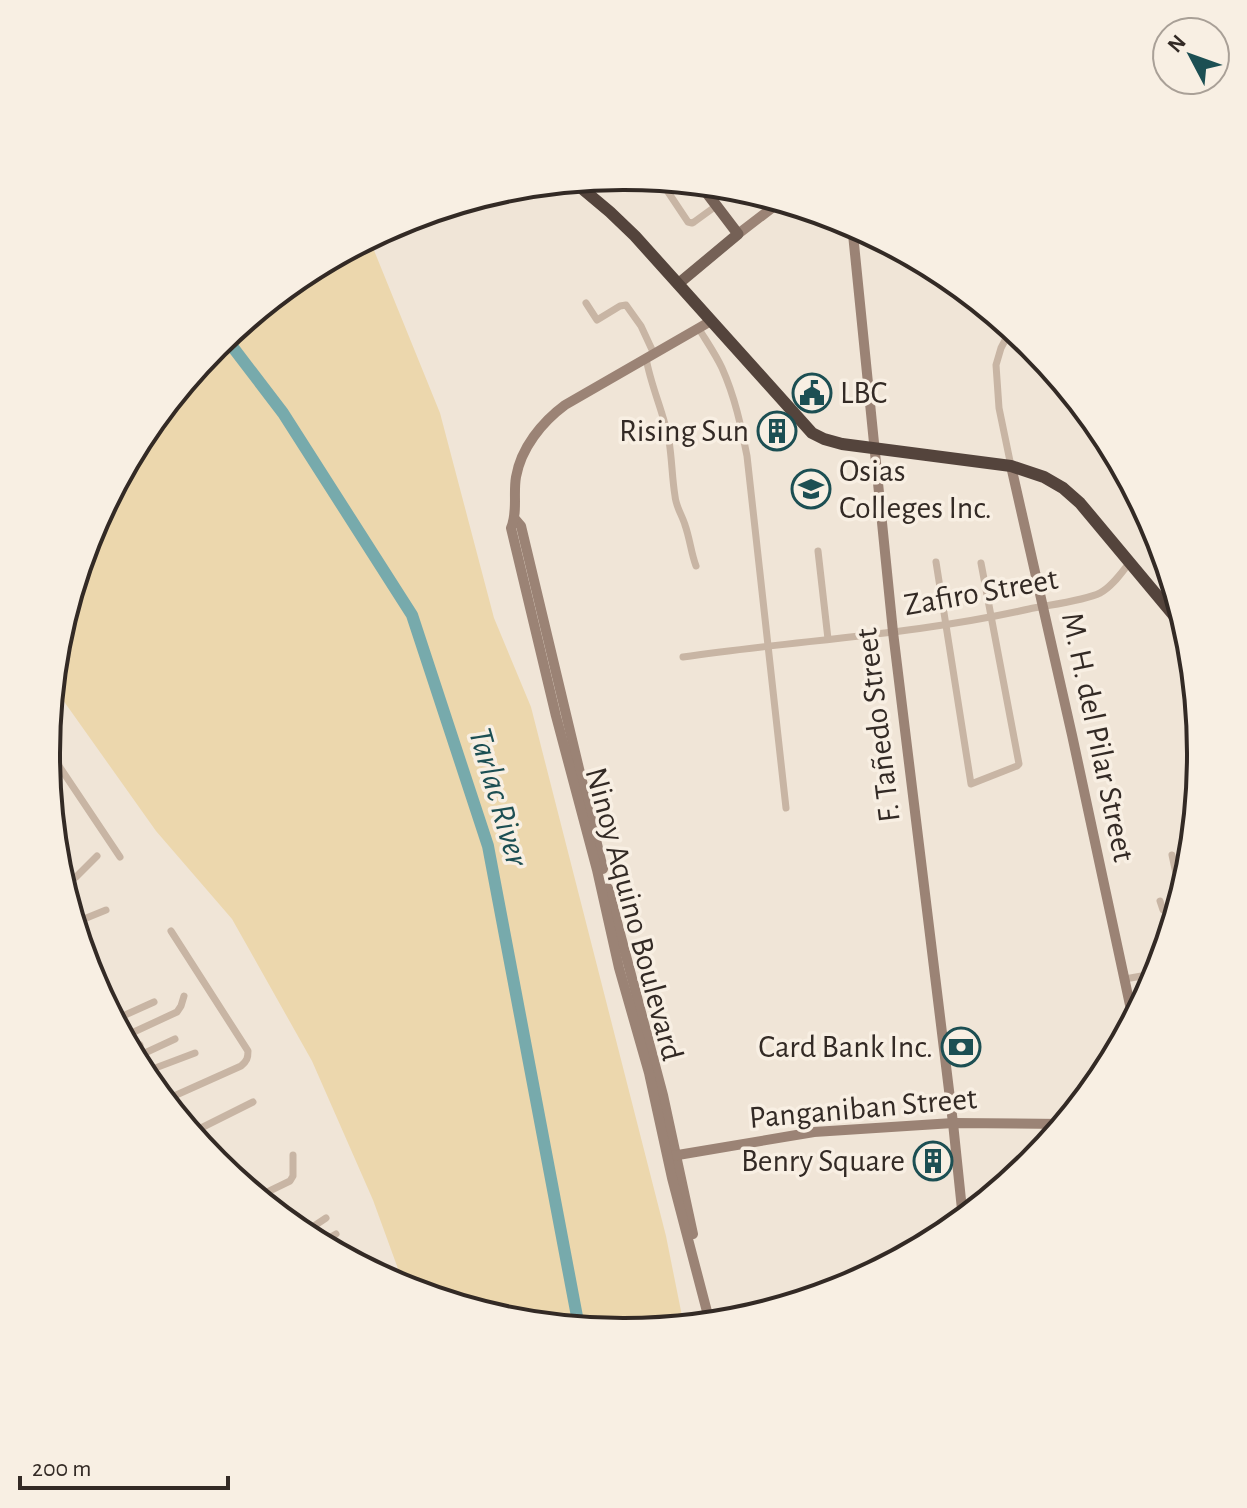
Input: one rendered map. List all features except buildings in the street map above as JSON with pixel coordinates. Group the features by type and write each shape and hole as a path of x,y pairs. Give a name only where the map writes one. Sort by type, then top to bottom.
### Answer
{"highway":[{"path":"586,192 635,236 812,433 842,444 1030,471 1063,488 1080,503 1168,608"}],"main road":[{"path":"710,197 738,234"},
{"path":"678,284 769,210"},
{"name":"F. Tañedo Street","path":"854,240 893,632 962,1205"},
{"name":"Ninoy Aquino Boulevard","path":"711,321 549,417 521,462 516,478 515,519 511,528 619,968 714,1310"},
{"name":"M. H. del Pilar Street","path":"1011,466 1130,1002"},
{"name":"Panganiban Street","path":"671,1156 814,1132 953,1123 1049,1124"},
{"name":"Ninoy Aquino Boulevard","path":"671,1156 707,1311"}],"street":[{"path":"668,193 688,222 692,223 716,206"},
{"path":"586,303 597,320 626,305 641,326 650,356 649,377 669,439 676,507 687,527 696,566"},
{"path":"699,329 722,367 736,404 747,456 786,808"},
{"path":"1005,340 996,365 999,408 1011,466"},
{"path":"818,551 828,639"},
{"path":"936,562 970,784 1019,764 981,563"},
{"name":"Zafiro Street","path":"683,657 991,618 1100,593 1130,562"},
{"path":"60,768 120,857"},
{"path":"1172,855 1175,869"},
{"path":"74,878 97,856"},
{"path":"1160,901 1165,910"},
{"path":"85,919 106,910"},
{"path":"171,931 248,1051 247,1062 241,1066 175,1096"},
{"path":"1125,979 1141,976"},
{"path":"133,1032 177,1012 184,996"},
{"path":"124,1015 154,1002"},
{"path":"146,1053 175,1039"},
{"path":"156,1068 195,1053"},
{"path":"202,1128 253,1102"},
{"path":"268,1191 290,1181 293,1176 293,1155"},
{"path":"314,1226 326,1218"},
{"path":"332,1236 336,1234"}],"sand":[{"path":"374,249 440,413 494,618 531,707 666,1236 682,1314 624,1318 550,1313 442,1288 399,1271 373,1200 312,1061 232,919 156,831 63,700 79,608 103,538 135,472 176,411 200,382 280,307 310,285"}],"waterway":[{"name":"Tarlac River","path":"233,348 283,413 412,615 488,846 577,1315"}],"place":[{"name":"LBC","path":"812,393"},
{"name":"Rising Sun","path":"777,431"},
{"name":"Osias Colleges Inc.","path":"811,489"},
{"name":"Card Bank Inc.","path":"961,1047"},
{"name":"Benry Square","path":"933,1161"}]}
